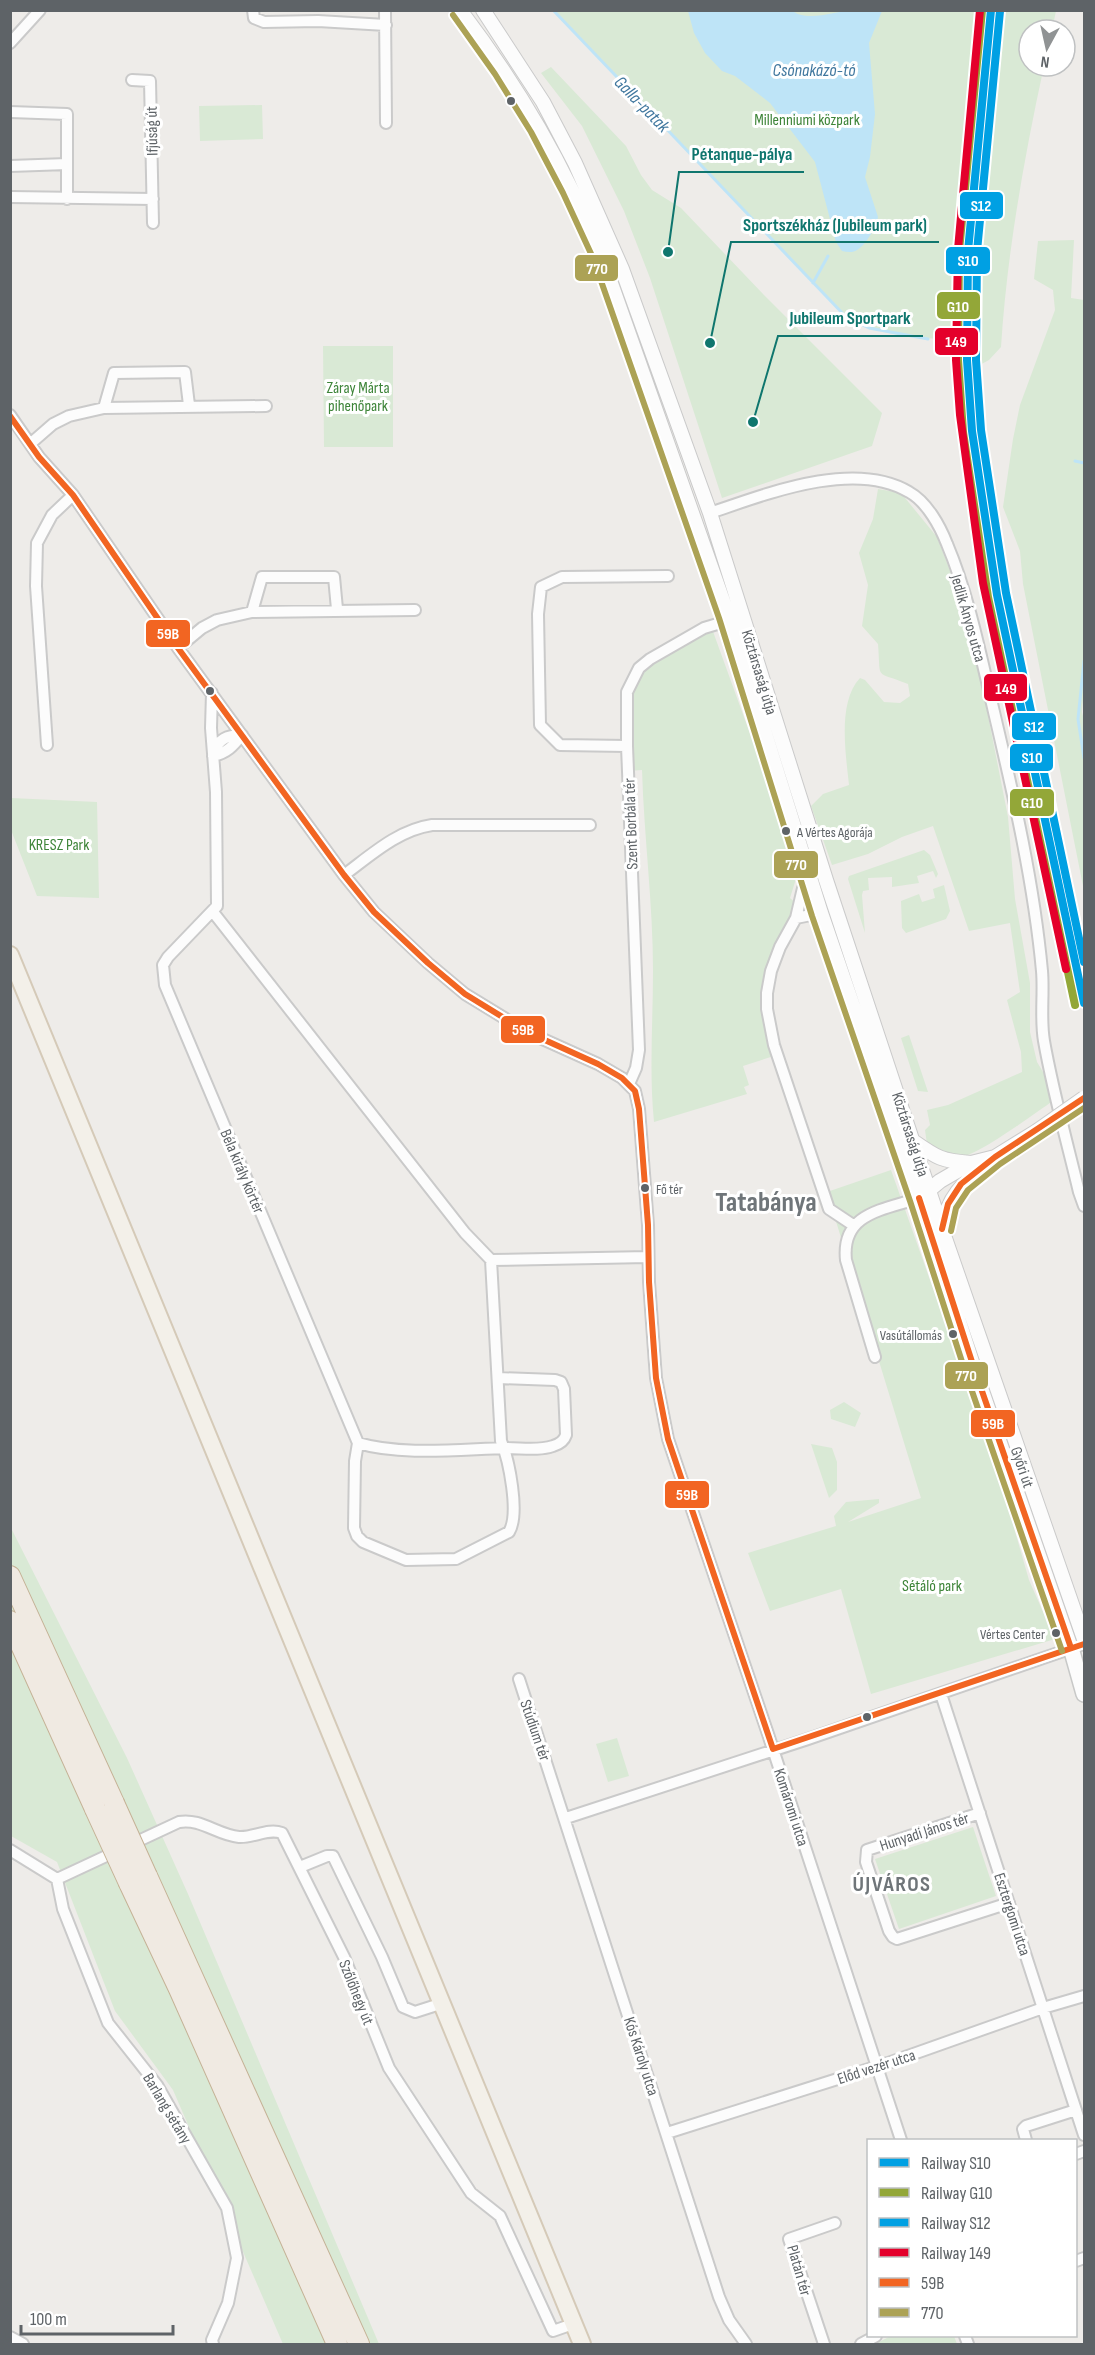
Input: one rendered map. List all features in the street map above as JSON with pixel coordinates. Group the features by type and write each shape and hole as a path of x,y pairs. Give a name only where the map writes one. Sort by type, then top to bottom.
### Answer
{"highway":[{"path":"10,1576 104,1806"},
{"path":"10,1621 104,1806 359,2344"},
{"path":"138,1880 179,1989 337,2344"}],"main road":[{"path":"10,955 582,2344"},
{"name":"Győri út","path":"1080,1644 1084,1694"}],"street":[{"path":"10,43 39,10"},
{"path":"253,10 254,18 264,22 318,16 386,25"},
{"path":"386,10 386,123"},
{"name":"Köztársaság útja","path":"460,10 531,112 584,214 601,255 695,518 737,618 914,1141 924,1194"},
{"name":"Köztársaság útja","path":"483,10 543,102 576,162 622,269 710,513 737,618 821,913 924,1194"},
{"name":"Ifjúság út","path":"132,80 150,81 153,223"},
{"path":"10,112 67,114 67,199"},
{"path":"10,166 67,164"},
{"path":"10,197 153,199"},
{"path":"104,408 114,373 186,372 189,405"},
{"path":"30,444 53,424 69,416 104,408 189,405 266,406"},
{"path":"10,415 30,444 73,495 178,648 344,875 374,912 399,938 465,994 527,1032 597,1064 629,1084"},
{"name":"Jedlik Ányos utca","path":"710,513 801,486 850,477 893,483 912,493 935,521 947,544 982,658 1013,794 1033,903 1042,972 1044,1040 1084,1206"},
{"path":"47,745 36,586 37,543 52,515 73,495"},
{"path":"695,518 710,513"},
{"path":"627,746 560,745 540,725 538,614 541,586 562,577 668,576"},
{"path":"252,612 262,577 334,577 337,609"},
{"path":"178,648 202,628 217,620 252,612 415,609"},
{"name":"Szent Borbála tér","path":"629,1084 636,1068 639,1050 627,746 627,692 639,668 704,628 737,618"},
{"path":"212,693 217,895 217,906 213,912 465,1233 491,1260 648,1257"},
{"path":"213,756 216,744 228,735 242,735"},
{"path":"344,875 405,832 417,827 432,825 590,825"},
{"path":"813,884 803,888 796,918 780,947 771,971 767,993 770,1029 830,1209 853,1225"},
{"name":"Béla király körtér","path":"213,912 163,964 165,985 358,1443 355,1461 354,1528 357,1536 363,1542 406,1560 456,1559 509,1532 514,1518 501,1441 491,1260"},
{"path":"796,918 821,913"},
{"name":"Komáromi utca","path":"629,1084 635,1091 639,1109 656,1378 668,1439 773,1749 901,2139"},
{"path":"942,1229 948,1204 962,1184 995,1157 1084,1098"},
{"path":"914,1141 933,1156 948,1161 971,1163"},
{"path":"924,1194 940,1181 971,1163 995,1157"},
{"path":"875,1357 846,1260 844,1247 853,1225 864,1216 924,1194 962,1184"},
{"name":"Győri út","path":"924,1194 942,1229 1073,1609 1080,1644"},
{"name":"Győri út","path":"924,1194 974,1368 1080,1644"},
{"path":"358,1443 384,1449 545,1448 556,1446 564,1440 566,1435 564,1389 561,1382 498,1378"},
{"path":"1073,1609 1084,1618"},
{"path":"566,1818 941,1694 1080,1644"},
{"name":"Stúdium tér","path":"519,1679 553,1780"},
{"name":"Esztergomi utca","path":"941,1694 1084,2135"},
{"name":"Kós Károly utca","path":"553,1780 719,2297 735,2330 746,2344"},
{"name":"Hunyadi János tér","path":"980,1813 867,1850 865,1856 869,1872 889,1931 897,1939 1009,1903"},
{"name":"Szőlőhegy út","path":"57,1879 169,1825 187,1821 237,1837 278,1831 284,1835 344,1957 388,2068 471,2193 500,2216 553,2331 573,2324"},
{"path":"10,1850 57,1879"},
{"path":"300,1867 327,1856 336,1859 403,2007 415,2012 443,2003"},
{"name":"Barlang sétány","path":"57,1879 63,1909 108,2023 157,2085 227,2208 237,2258 228,2303 212,2340 213,2344"},
{"name":"Előd vezér utca","path":"667,2133 1084,1996"},
{"path":"1026,2139 1023,2129 1026,2126 1076,2110"},
{"name":"Platán tér","path":"824,2344 789,2240 835,2223"},
{"path":"10,2337 23,2344"}],"green space":[{"name":"Millenniumi közpark","path":"553,11 990,11 970,216 966,340 921,338 889,333 847,318"},
{"path":"1005,11 1056,11 1055,18 1017,18 1017,78 1042,78 1017,206 1007,276 1001,347 989,360 978,366 983,235"},
{"path":"551,67 626,146 641,175 652,190 681,208 882,413 872,446 722,498 650,278 624,211 582,126 541,73"},
{"path":"262,105 263,139 200,141 199,106"},
{"path":"1074,240 1071,298 1084,300 1084,689 1082,712 1084,720 1084,891 1023,584 1020,551 1003,507 1020,405 1055,310 1053,290 1034,279 1038,241"},
{"name":"Záray Márta pihenőpark","path":"323,346 393,346 393,447 324,447"},
{"path":"878,489 901,493 937,537 956,586 980,675 1008,817 1015,899 1030,983 1030,1032 1037,1062 1049,1082 1053,1101 993,1142 961,1157 947,1155 927,1144 925,1130 930,1125 927,1110 948,1105 1022,1072 1021,1052 1007,1000 1020,992 1010,923 969,931 933,826 902,837 868,854 832,865 811,806 823,794 849,785 845,744 846,714 853,688 860,678 865,680 884,702 900,703 910,696 908,684 881,673 878,644 862,626 868,585 859,553 873,519"},
{"path":"711,626 757,753 795,870 795,882 790,898 798,905 767,993 777,1055 743,1066 749,1085 744,1087 747,1094 654,1122 651,1066 652,921 642,770 628,771 631,681 639,668"},
{"name":"KRESZ Park","path":"11,798 97,802 99,898 37,896 11,830"},
{"path":"924,850 930,855 938,874 936,878 933,871 917,876 919,883 892,887 892,877 868,878 869,890 863,891 862,895 865,933 849,876"},
{"path":"944,885 950,911 946,919 906,933 902,928 901,901 919,894 922,902 935,898 933,889"},
{"path":"909,1035 928,1092 918,1091 901,1038"},
{"name":"Sétáló park","path":"891,1170 998,1472 1029,1580 1055,1639 871,1694 841,1589 770,1611 748,1553 836,1526 834,1516 846,1502 879,1499 879,1503 848,1522 921,1498 827,1192"},
{"path":"844,1402 861,1413 855,1427 831,1419 830,1410"},
{"path":"811,1444 832,1448 837,1462 837,1490 829,1498"},
{"path":"10,1526 127,1758 188,1894 379,2344 283,2344 173,2090 115,2011 57,1862 11,1836"},
{"path":"617,1738 629,1776 608,1782 596,1744"},
{"path":"973,1827 996,1896 899,1929 875,1859"},
{"path":"889,2337 954,2337 957,2344 875,2344"}],"water":[{"name":"Csónakázó-tó","path":"791,10 805,16 853,10 882,11 869,43 875,114 870,157 865,177 878,217 867,240 854,252 842,251 836,242 815,162 770,103 735,76 722,71 705,53 694,33 688,11"}],"waterway":[{"name":"Galla-patak","path":"553,10 847,318 869,328 928,339"},
{"path":"813,283 828,256"},
{"name":"Galla-patak","path":"1075,461 1084,463"},
{"name":"Galla-patak","path":"1084,661 1078,719 1084,758"}],"rail line":[{"name":"149","path":"980,10 958,249 956,360 960,415 983,583 1066,969"},
{"name":"G10","path":"982,10 959,251 958,360 963,432 988,597 1075,1005"},
{"name":"S10","path":"991,10 968,251 967,360 972,431 997,595 1084,1003"},
{"name":"S12","path":"1000,11 977,251 976,360 981,430 1006,593 1084,962"}],"transit line":[{"name":"770","path":"453,15 495,74 531,132 593,258 719,618 812,916 1062,1651"},
{"name":"59B","path":"10,416 39,457 73,495 178,648 344,875 374,912 465,994 527,1032 598,1064 622,1078 635,1091 639,1109 648,1225 649,1282 656,1378 668,1439 773,1749"},
{"name":"59B","path":"942,1229 948,1204 961,1184 995,1157 1084,1098"},
{"name":"770","path":"951,1231 956,1208 968,1190 1000,1164 1084,1108"},
{"name":"59B","path":"919,1198 974,1368 1071,1648"},
{"name":"59B","path":"773,1749 1084,1644"}],"place":[{"name":"Pétanque-pálya","path":"668,252"},
{"name":"Sportszékház (Jubileum park)","path":"710,343"},
{"name":"Jubileum Sportpark","path":"753,422"},
{"name":"A Vértes Agorája","path":"786,831"},
{"name":"Fő tér","path":"645,1188"},
{"name":"Vasútállomás","path":"953,1334"},
{"name":"Vértes Center","path":"1056,1633"}],"district":[{"name":"Tatabánya","path":"766,1201"},
{"name":"ÚJVÁROS","path":"892,1883"}]}
